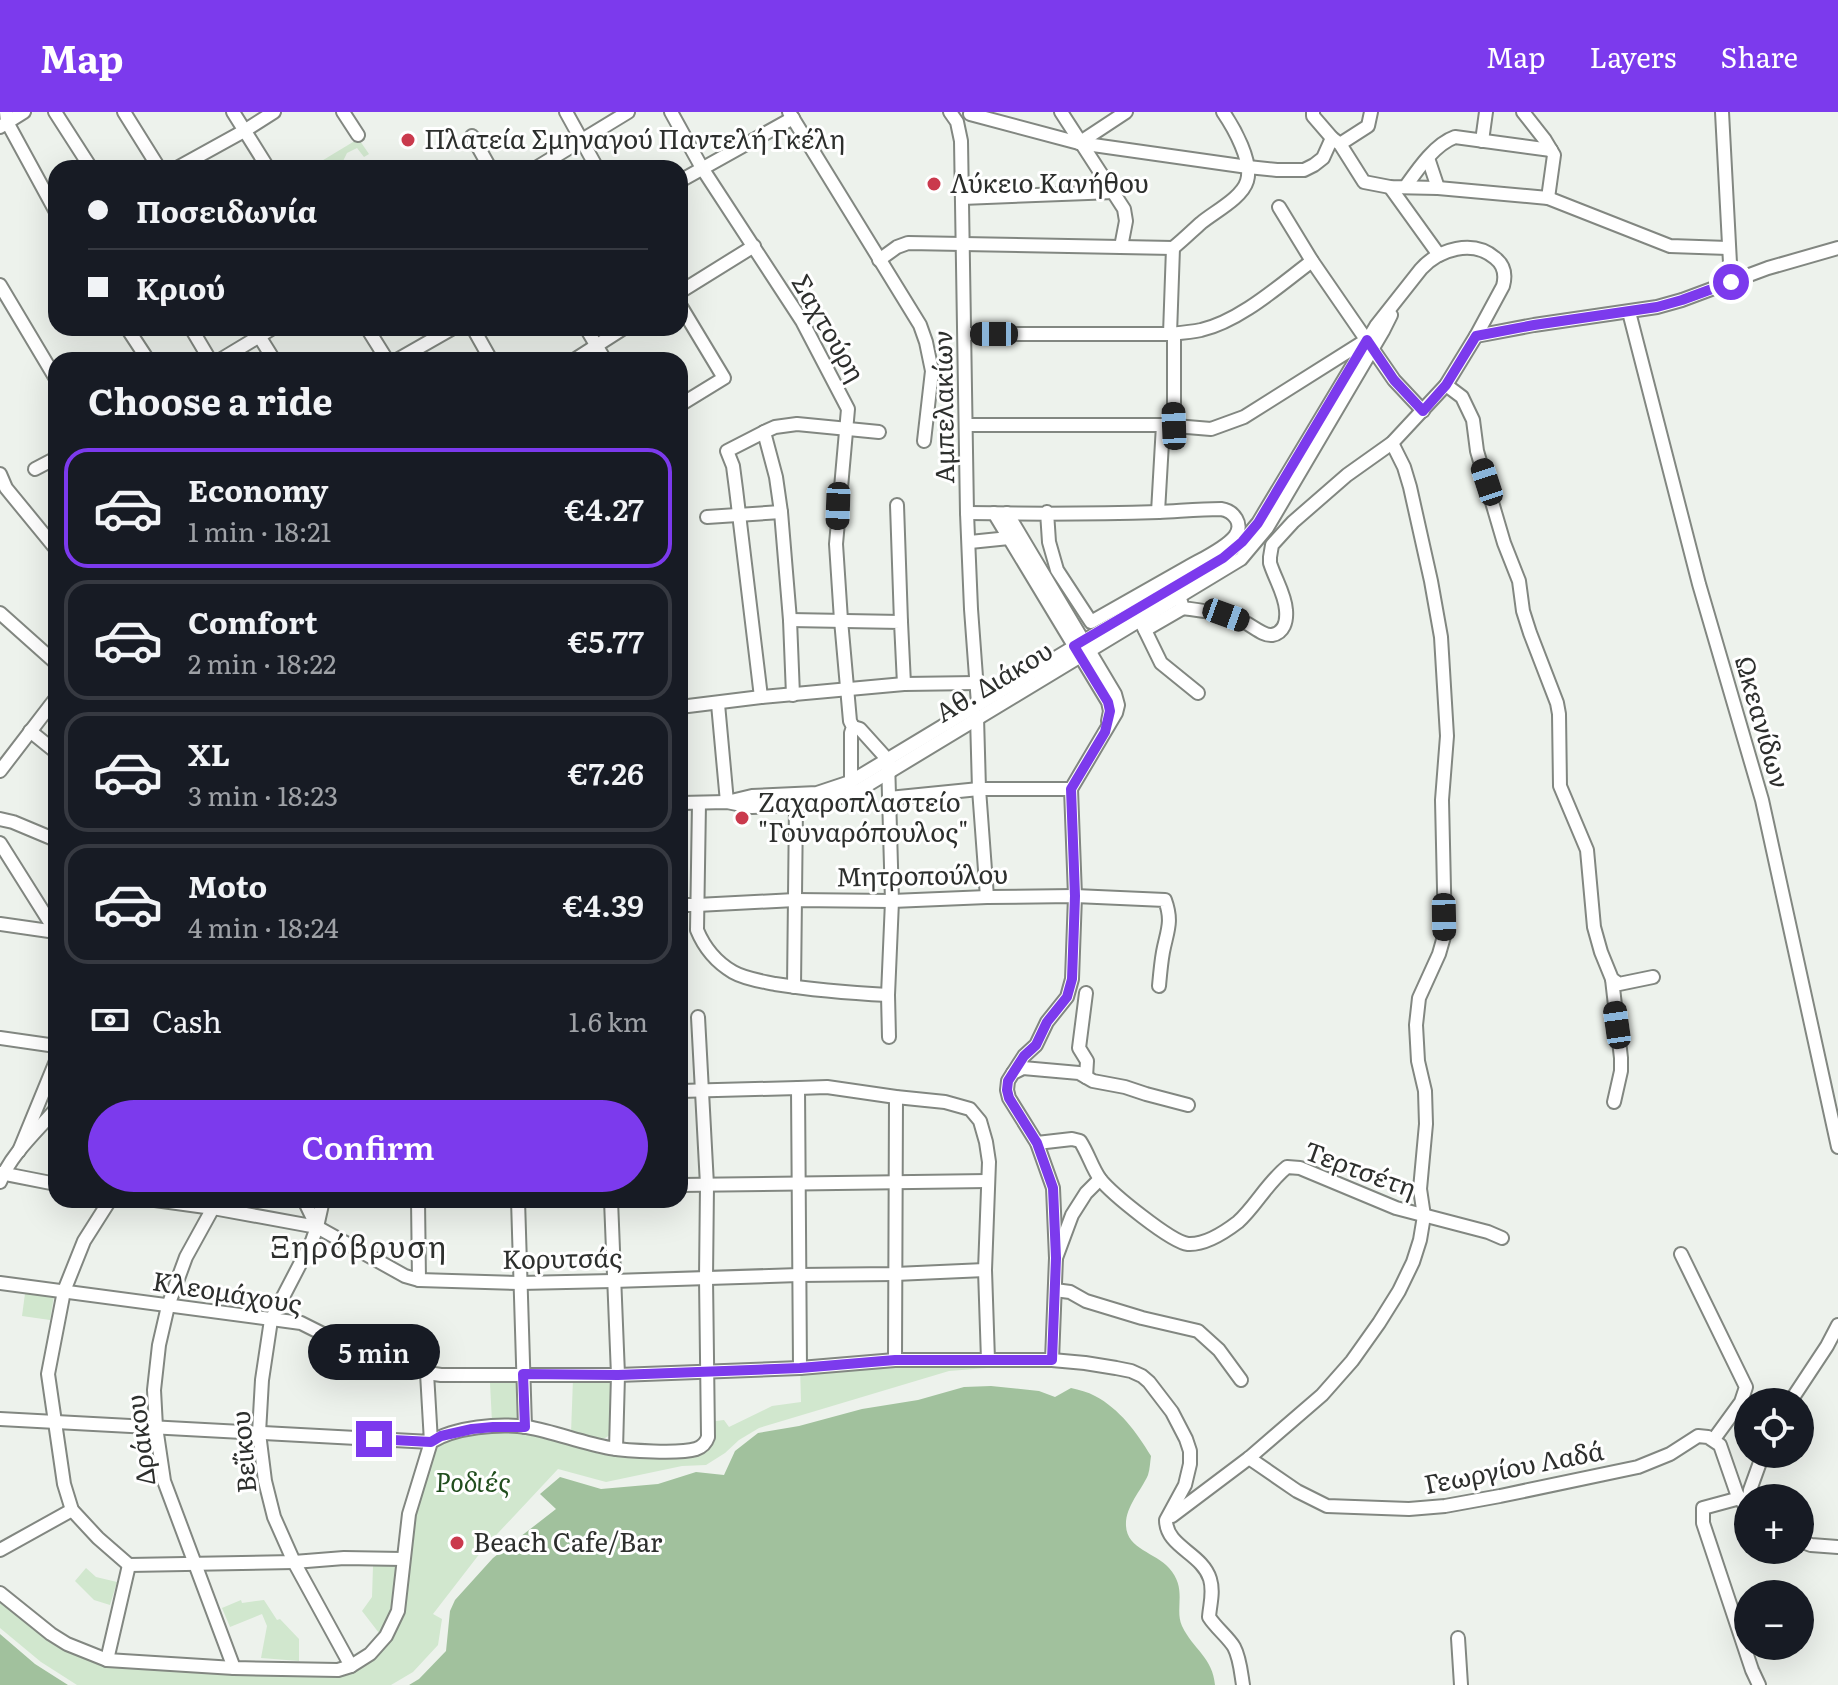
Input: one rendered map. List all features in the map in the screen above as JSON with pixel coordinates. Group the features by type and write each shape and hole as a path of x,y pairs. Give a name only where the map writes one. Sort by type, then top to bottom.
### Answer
{"street":[{"path":"24,112 4,120 48,198"},
{"path":"55,112 86,160"},
{"path":"124,112 154,160"},
{"path":"233,112 263,160"},
{"path":"191,160 274,112"},
{"path":"343,112 358,135"},
{"path":"566,112 593,160"},
{"path":"549,160 628,112"},
{"name":"Σαχτούρη","path":"671,112 702,168 802,321 848,409 836,544 850,721 853,727 851,782"},
{"path":"1061,112 1124,209 1126,221 1121,247"},
{"path":"1079,143 1126,112"},
{"path":"879,260 908,243 1173,248 1238,196 1247,181 1248,167 1238,138 1223,112"},
{"path":"1313,112 1364,182 1390,187 1548,198 1670,246 1728,248"},
{"path":"954,117 971,113 1079,143 1248,167 1304,170 1323,158 1336,141 1368,126 1371,112"},
{"path":"1482,141 1486,112"},
{"path":"1523,112 1554,155 1548,198"},
{"path":"1722,112 1731,282"},
{"path":"688,176 791,115 920,325 932,371 924,441"},
{"name":"Αμπελακίων","path":"954,117 961,141 967,513 987,897"},
{"path":"472,136 486,160"},
{"path":"1406,186 1435,149 1455,137 1551,150"},
{"path":"1428,158 1438,188"},
{"path":"1181,602 1243,621 1268,635 1282,630 1286,607 1270,563 1272,545 1293,522 1347,475 1392,443 1423,411 1446,385 1503,286 1502,266 1489,253 1477,248 1457,249 1439,255 1390,187"},
{"path":"962,198 1114,192"},
{"path":"1279,207 1312,261 1394,380 1423,411"},
{"path":"688,287 754,246"},
{"path":"1158,512 1169,426 1173,248"},
{"path":"1476,336 1629,312 1682,300 1768,268 1838,248"},
{"name":"Αθ. Διάκου","path":"727,802 752,807 819,804 856,792 888,766 1223,558 1258,523 1399,297 1429,260 1439,255"},
{"path":"965,334 1172,334 1202,330 1222,323 1255,303 1312,261"},
{"path":"0,285 48,366"},
{"name":"Ωκεανίδων","path":"1629,312 1699,584 1762,800 1838,1147"},
{"path":"688,318 724,378 688,400"},
{"path":"231,352 252,336"},
{"path":"411,352 439,336"},
{"path":"591,336 600,352"},
{"path":"586,352 611,336"},
{"path":"966,425 1211,429 1244,417 1370,344"},
{"name":"Αθ. Διάκου","path":"1081,648 1143,625 1241,559 1259,540 1370,344"},
{"path":"1446,385 1462,397 1473,420 1477,451 1504,543 1519,581 1523,611 1557,703 1560,786 1587,850 1594,927 1612,979 1621,1058 1614,1102"},
{"path":"761,697 733,466 727,451 775,427 797,424 879,432"},
{"path":"764,432 781,512 793,695"},
{"path":"1243,1685 1233,1645 1209,1617 1213,1596 1209,1577 1195,1557 1171,1537 1166,1520 1249,1458 1322,1395 1352,1361 1399,1291 1413,1262 1424,1216 1420,1189 1426,1124 1425,1091 1418,1061 1416,1025 1419,998 1445,933 1442,813 1446,717 1441,637 1431,581 1410,487 1392,443"},
{"path":"35,469 48,462"},
{"path":"0,474 3,490 48,540"},
{"path":"897,505 904,684"},
{"path":"967,513 1047,512 1158,512 1227,510 1236,518 1238,529 1232,539 1210,554 1091,622 1057,570 1049,542 1047,512"},
{"path":"707,517 781,512"},
{"path":"1000,513 1081,648"},
{"path":"1000,513 1009,538 1115,694 1118,705 1071,789 1075,896 1072,979 1067,997 1047,1022 1036,1045 1013,1073 1007,1090 1037,1143 1053,1188 1058,1360"},
{"path":"970,542 1009,538"},
{"path":"1,615 48,656"},
{"path":"790,620 901,622"},
{"path":"1143,625 1161,663 1198,693"},
{"path":"688,706 904,684 977,683"},
{"path":"718,704 727,802"},
{"path":"0,771 48,708"},
{"path":"853,727 860,729 888,766 892,901 889,1037"},
{"path":"30,731 48,746"},
{"name":"Αθ. Διάκου","path":"688,803 817,793 888,766"},
{"path":"889,798 979,789 1071,789"},
{"path":"699,803 697,930 715,959 734,973 754,980 831,992 888,995"},
{"path":"794,987 796,805"},
{"path":"0,819 48,837"},
{"path":"0,843 48,919"},
{"name":"Μητροπούλου","path":"688,905 795,900 1075,896 1165,900 1170,926 1162,954 1159,986"},
{"path":"0,924 48,931"},
{"path":"1612,979 1619,984 1653,977"},
{"path":"1086,993 1079,1048 1087,1061 1086,1077"},
{"path":"0,1419 431,1442 441,1436 472,1429 525,1427 616,1449 674,1451 696,1449 705,1444 708,1437 707,1185 698,1017"},
{"path":"0,1038 48,1045"},
{"path":"1013,1073 1023,1068 1079,1073 1093,1081 1188,1105"},
{"path":"19,1151 48,1080"},
{"path":"688,1091 798,1092 827,1087 945,1102 970,1109 980,1121 989,1162 985,1270 988,1360"},
{"path":"798,1092 800,1368"},
{"path":"895,1360 896,1097"},
{"path":"48,1118 1,1176 48,1183"},
{"name":"Τερτσέτη","path":"1037,1143 1080,1141 1100,1179 1118,1197 1171,1237 1186,1244 1200,1243 1239,1221 1275,1176 1287,1167 1300,1168 1396,1208 1502,1238"},
{"path":"1056,1258 1072,1215 1086,1193 1100,1179"},
{"path":"688,1185 988,1181"},
{"path":"105,1208 84,1241 64,1291 48,1374 64,1484 72,1510 129,1565 403,1559"},
{"name":"Κορυτσάς","path":"213,1208 317,1227 405,1276 419,1280 520,1283 985,1270"},
{"name":"Δράκου","path":"213,1208 186,1257 168,1306 159,1345 154,1390 164,1481 234,1668"},
{"path":"308,1208 317,1227"},
{"name":"Βεΐκου","path":"321,1208 317,1227 271,1320 262,1380 259,1433 265,1481 274,1517 294,1562 351,1666"},
{"path":"418,1208 419,1280"},
{"path":"518,1208 525,1427"},
{"path":"611,1208 618,1375 616,1449"},
{"path":"1681,1254 1746,1387 1741,1402 1714,1439 1737,1484"},
{"name":"Κλεομάχους","path":"0,1283 301,1323 329,1337 387,1354 427,1373 441,1375 618,1375 800,1368 895,1360 1058,1360 1131,1371 1142,1376 1160,1394 1190,1451 1185,1485 1166,1520"},
{"path":"1055,1290 1070,1292 1086,1301 1142,1318 1198,1331 1219,1350 1241,1380"},
{"path":"1799,1388 1838,1325"},
{"path":"0,1593 51,1634 107,1660 234,1668 338,1670 351,1666 380,1645 398,1611 409,1514 431,1442 427,1373"},
{"name":"Γεωργίου Λαδά","path":"1249,1458 1297,1491 1327,1506 1409,1509 1500,1496 1638,1467 1670,1454 1698,1436 1714,1439"},
{"path":"1734,1505 1709,1505 1703,1508 1703,1523 1759,1685"},
{"path":"0,1550 72,1510"},
{"path":"1814,1545 1838,1547"},
{"path":"107,1660 129,1565"},
{"path":"1458,1638 1461,1685"}],"green space":[{"path":"360,141 369,154 364,157 357,148 347,153 344,160 323,160"},
{"path":"26,1286 55,1290 50,1320 22,1316"},
{"name":"Ροδιές","path":"988,1360 987,1368 949,1371 759,1428 706,1465 682,1466 606,1482 558,1469 484,1548 433,1614 442,1619 438,1645 413,1672 391,1685 77,1685 41,1662 0,1628 0,1593 92,1655 338,1670 385,1636 362,1611 372,1597 373,1566 402,1565 431,1442 493,1427 611,1448 674,1451 705,1443 708,1422 724,1420 729,1427 772,1406 801,1402 800,1368"},
{"path":"573,1379 611,1379 612,1434 603,1439 571,1433"},
{"path":"518,1381 517,1422 492,1422 490,1383"},
{"path":"86,1568 96,1577 117,1582 110,1605 94,1600 75,1581"},
{"path":"241,1600 242,1603 264,1600 277,1620 280,1619 299,1639 299,1661 261,1658 267,1626 262,1614 230,1627 222,1608"}],"shaded area":[{"path":"991,1386 1039,1391 1055,1397 1071,1388 1083,1391 1112,1408 1134,1430 1151,1456 1148,1475 1128,1512 1128,1534 1131,1540 1163,1563 1175,1576 1182,1626 1211,1668 1215,1685 409,1685 446,1651 450,1611 455,1600 493,1558 556,1509 540,1494 560,1477 601,1489 658,1484 696,1472 724,1475 735,1451 758,1433 862,1409 918,1400 964,1387"},
{"path":"0,1634 35,1664 68,1685 0,1685"}],"place":[{"name":"Πλατεία Σμηναγού Παντελή Γκέλη","path":"408,140"},
{"name":"Λύκειο Κανήθου","path":"934,184"},
{"name":"Ζαχαροπλαστείο \"Γουναρόπουλος\"","path":"742,818"},
{"name":"Beach Cafe/Bar","path":"457,1543"}],"district":[{"name":"Ξηρόβρυση","path":"359,1248"}],"route":[{"path":"374,1439 431,1442 441,1436 472,1429 525,1427 523,1374 618,1375 800,1368 895,1360 1052,1360 1056,1258 1053,1188 1037,1143 1007,1090 1013,1073 1042,1037 1047,1022 1067,997 1072,979 1075,896 1071,789 1105,732 1110,711 1108,702 1074,646 1223,558 1242,542 1258,523 1367,340 1394,380 1423,411 1446,385 1476,336 1657,307 1731,282"}]}
